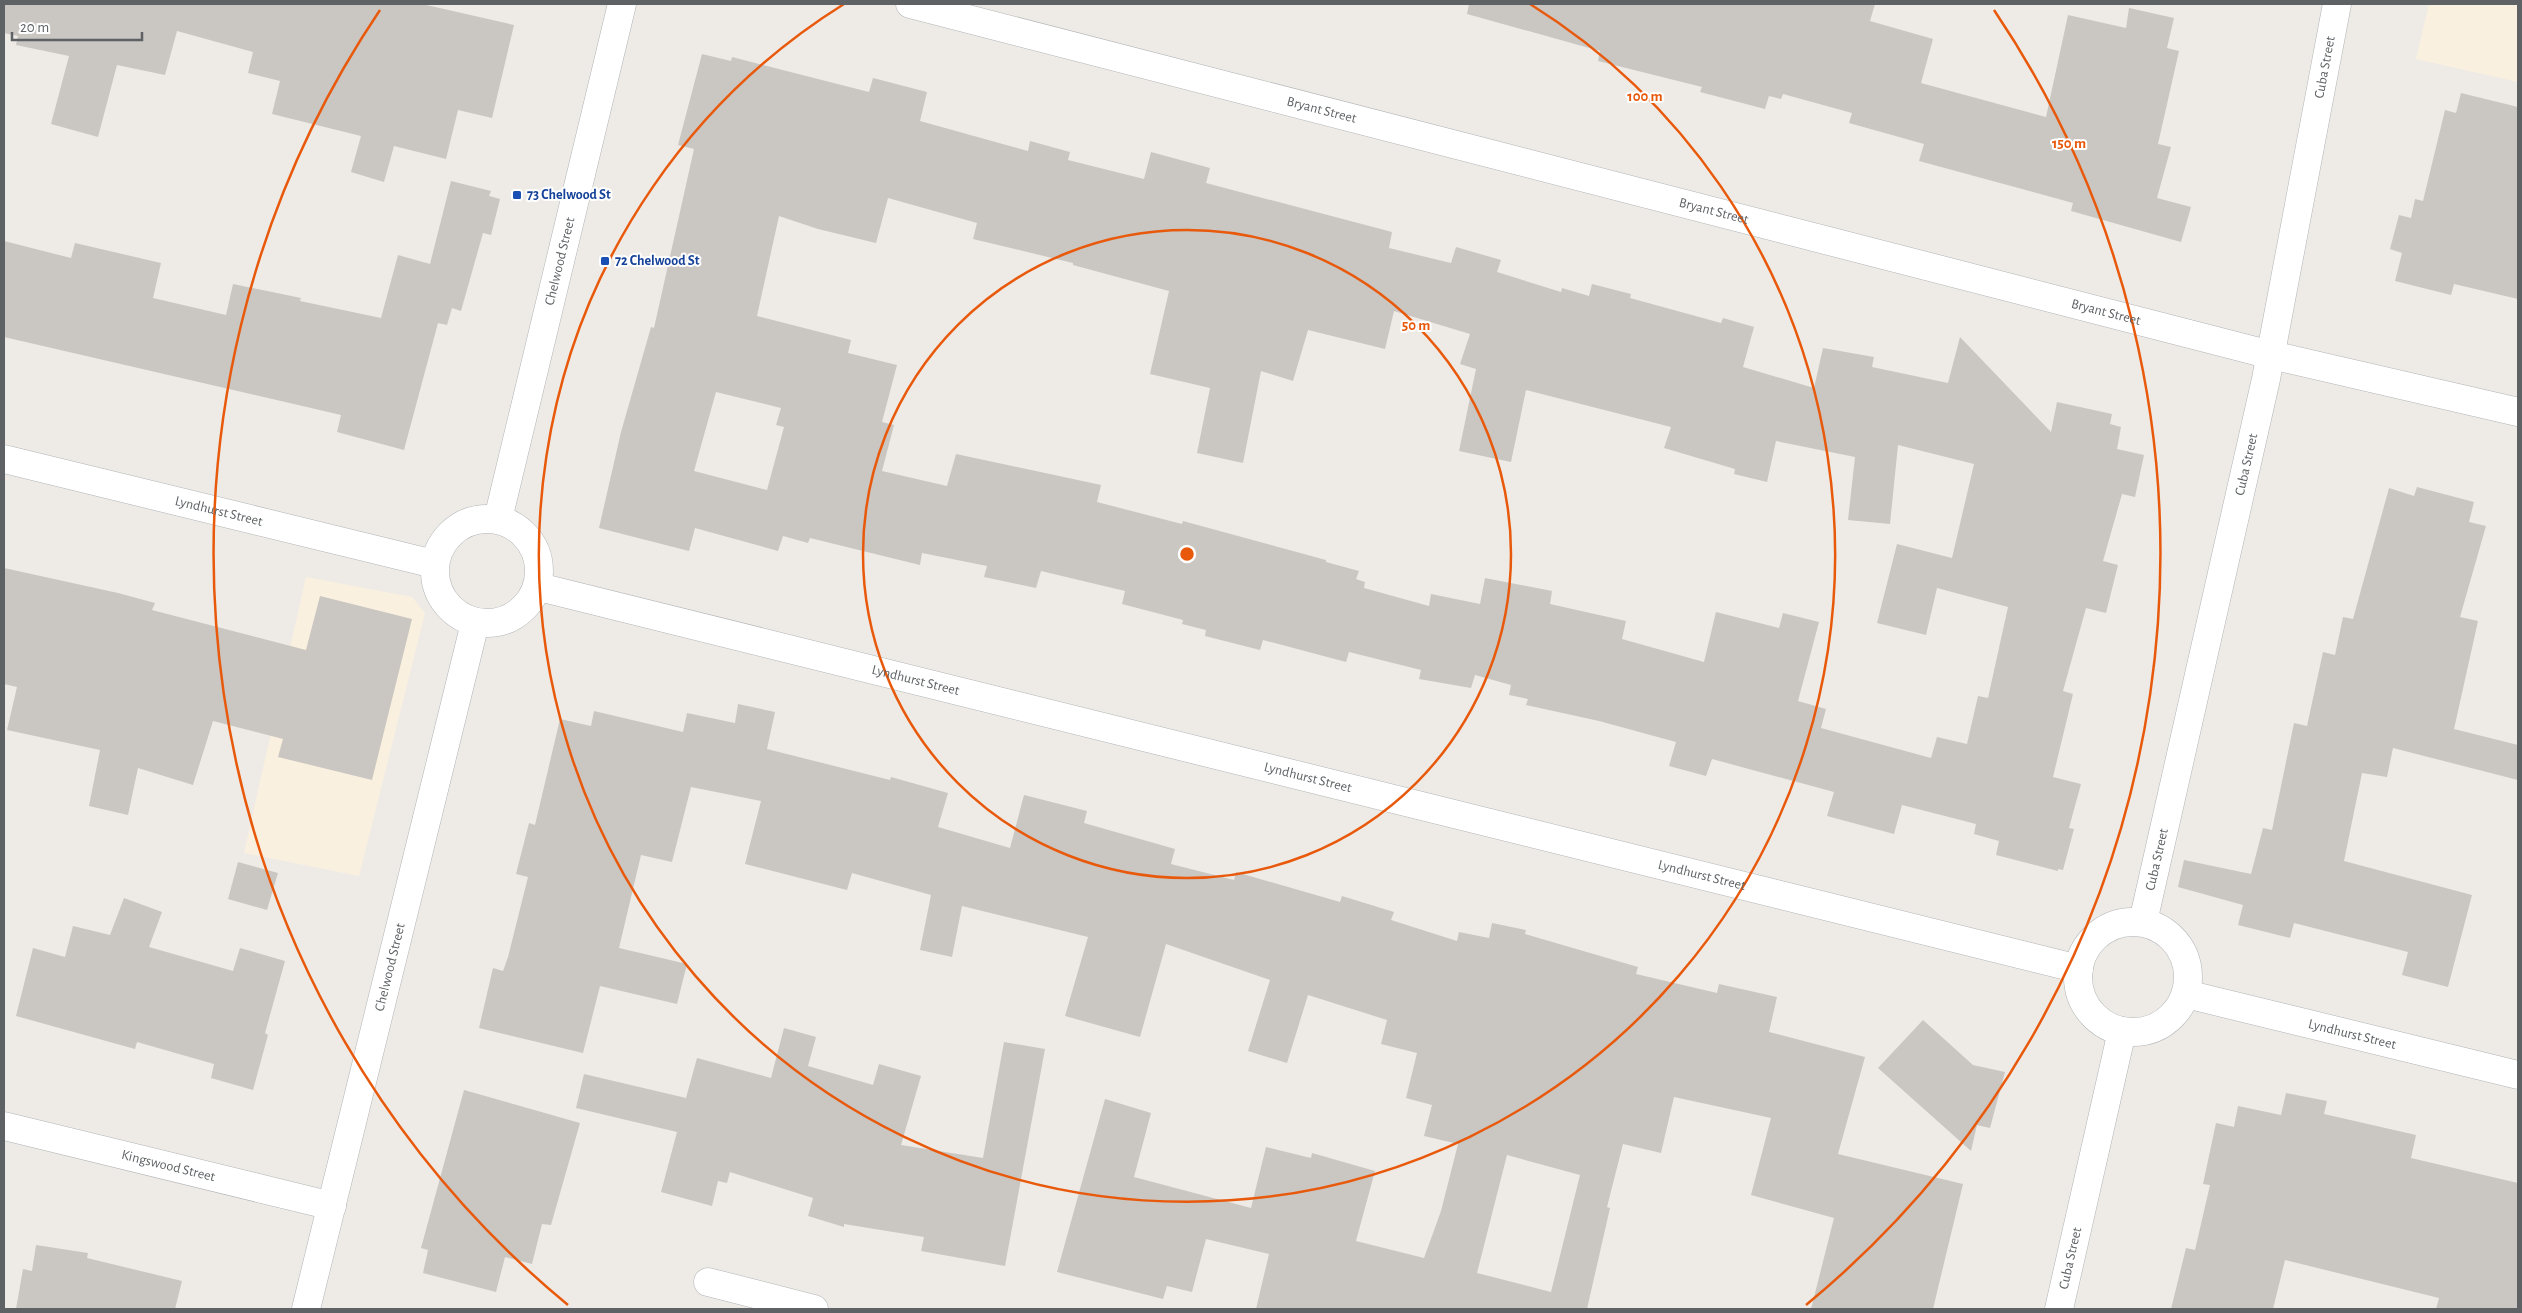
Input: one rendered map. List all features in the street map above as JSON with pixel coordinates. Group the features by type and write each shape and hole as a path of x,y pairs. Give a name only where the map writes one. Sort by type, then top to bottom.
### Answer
{"street":[{"name":"Chelwood Street","path":"498,518 622,4"},
{"name":"Bryant Street","path":"910,4 2271,355 2518,412"},
{"name":"Cuba Street","path":"2143,922 2271,355 2337,4"},
{"name":"Lyndhurst Street","path":"4,458 434,564"},
{"path":"498,518 524,532 539,557 539,587 525,609 502,623 475,623 452,611 437,590 434,564 446,538 469,521 498,518"},
{"name":"Lyndhurst Street","path":"539,587 2079,969"},
{"name":"Chelwood Street","path":"306,1309 475,623"},
{"path":"2143,922 2171,935 2188,963 2186,994 2176,1012 2161,1024 2142,1032 2122,1031 2097,1019 2081,996 2079,969 2086,948 2101,932 2121,923 2143,922"},
{"name":"Lyndhurst Street","path":"2186,994 2518,1075"},
{"name":"Cuba Street","path":"2058,1309 2122,1031"},
{"name":"Kingswood Street","path":"4,1126 332,1206"},
{"path":"708,1282 814,1309"}],"shaded area":[{"path":"2429,4 2518,4 2518,82 2416,59"},
{"path":"306,577 412,597 425,613 359,876 244,853"}],"building":[{"path":"4,4 422,4 514,25 492,118 458,110 446,159 394,146 384,182 351,172 361,136 272,114 280,81 248,73 253,52 177,31 165,75 117,65 98,137 51,124 69,56 16,45 18,36 4,33"},
{"path":"1469,4 1875,4 1870,21 1933,39 1921,83 2046,117 2068,15 2126,28 2129,8 2174,18 2167,48 2179,51 2158,144 2171,147 2157,198 2191,207 2181,242 2071,211 2073,203 1919,161 1924,144 1849,123 1852,113 1783,94 1781,99 1769,96 1765,109 1700,92 1702,87 1598,61 1600,51 1467,14"},
{"path":"702,54 731,61 732,57 869,92 873,78 927,92 920,121 1028,151 1030,141 1070,152 1068,160 1144,179 1151,152 1210,168 1206,183 1392,232 1389,248 1451,263 1456,247 1501,260 1497,272 1561,292 1562,288 1589,296 1592,284 1631,294 1630,298 1721,323 1723,318 1754,327 1743,367 1814,388 1823,348 1874,357 1872,367 1948,383 1960,337 2051,432 2057,402 2112,414 2110,424 2121,427 2117,449 2144,455 2135,497 2122,494 2103,561 2118,565 2106,613 2086,608 2063,691 2073,694 2053,777 2081,784 2069,828 2074,829 2063,870 2058,869 2058,871 1996,855 1999,841 1974,834 1976,824 1902,805 1894,834 1827,816 1834,792 1712,759 1706,776 1669,766 1676,742 1599,721 1526,705 1528,699 1509,695 1511,685 1475,675 1471,688 1419,679 1421,670 1349,652 1346,662 1263,640 1260,650 1205,636 1206,630 1182,624 1183,620 1122,604 1125,591 1041,571 1036,588 984,577 987,566 922,553 920,565 810,538 808,543 783,536 778,551 695,528 689,551 599,528 621,432 651,327 654,328 694,149 678,145","holes":["888,198 977,223 973,239 1073,263 1073,265 1169,291 1150,374 1210,388 1197,453 1243,463 1261,371 1293,381 1308,330 1385,349 1394,311 1470,334 1460,364 1476,369 1459,451 1511,462 1526,390 1671,427 1664,448 1735,469 1734,474 1767,482 1776,441 1855,457 1848,520 1890,524 1898,445 1974,464 1952,558 1897,544 1877,623 1926,635 1937,588 2008,607 1988,698 1978,696 1967,744 1937,737 1931,758 1821,728 1826,709 1798,701 1819,622 1783,613 1779,628 1716,612 1704,662 1622,639 1626,621 1550,604 1552,591 1485,578 1480,604 1431,594 1429,606 1364,588 1365,582 1356,579 1359,571 1326,562 1326,560 1183,521 1182,524 1097,502 1101,485 956,454 947,486 882,471 894,425 882,422 897,365 848,353 851,340 757,316 779,216 818,229 876,243","716,392 781,408 776,425 784,427 767,490 694,471"]},
{"path":"2461,93 2518,107 2518,299 2454,284 2451,295 2395,281 2402,253 2390,249 2399,215 2411,218 2415,199 2423,201 2445,110 2456,113"},
{"path":"451,181 491,191 489,196 500,199 491,235 483,233 461,311 452,308 447,325 438,323 404,450 337,432 341,415 4,337 4,241 71,258 75,243 161,263 153,298 226,315 233,284 301,298 300,301 381,318 398,255 430,264"},
{"path":"2417,487 2474,502 2469,522 2486,526 2460,617 2478,621 2454,729 2518,745 2518,780 2393,748 2387,777 2362,773 2344,861 2472,895 2448,987 2402,975 2408,952 2294,923 2290,938 2238,925 2243,905 2178,887 2184,860 2251,874 2263,828 2272,830 2294,723 2307,726 2323,652 2335,655 2343,617 2353,619 2389,488 2414,496"},
{"path":"4,568 155,603 152,610 306,650 320,596 412,619 372,780 278,757 283,739 213,721 193,785 138,768 128,815 89,806 100,750 7,730 17,687 4,684"},
{"path":"738,704 775,712 767,749 890,780 891,777 948,793 938,827 1010,848 1024,795 1087,811 1084,823 1175,849 1171,864 1234,880 1236,872 1340,902 1342,896 1394,912 1391,920 1457,941 1459,932 1489,938 1492,923 1526,930 1525,934 1638,967 1636,974 1717,993 1719,984 1777,997 1769,1032 1865,1057 1838,1154 1963,1184 1933,1309 1811,1309 1834,1218 1751,1195 1771,1118 1674,1097 1661,1153 1623,1144 1607,1207 1610,1208 1587,1309 1256,1309 1269,1254 1206,1239 1192,1292 1167,1286 1163,1299 1057,1272 1105,1099 1151,1113 1134,1177 1251,1208 1266,1147 1311,1158 1312,1153 1375,1171 1356,1241 1424,1258 1441,1211 1458,1144 1424,1136 1432,1105 1406,1098 1417,1053 1381,1044 1387,1020 1308,995 1287,1063 1248,1051 1270,980 1166,944 1140,1037 1065,1016 1088,937 962,906 952,957 920,950 931,895 852,873 847,890 745,864 761,801 691,787 672,862 641,855 619,948 687,964 677,1004 600,986 583,1053 479,1028 493,968 503,971 508,957 528,877 516,874 529,823 535,825 560,719 591,726 594,711 683,732 687,713 735,723","holes":["1507,1155 1580,1175 1551,1292 1477,1273"]},
{"path":"238,862 278,873 267,910 228,899"},
{"path":"124,898 162,912 149,947 233,971 240,948 285,961 265,1033 268,1035 253,1090 211,1078 214,1064 137,1042 135,1049 16,1016 33,948 65,957 73,926 110,935"},
{"path":"1923,1020 1973,1065 2005,1072 1990,1128 1977,1125 1971,1151 1878,1068"},
{"path":"784,1028 816,1037 808,1066 873,1085 879,1064 921,1076 901,1145 983,1158 1004,1042 1045,1049 1005,1266 921,1251 924,1237 844,1224 844,1227 808,1216 813,1198 730,1172 727,1183 718,1181 712,1206 661,1192 677,1132 576,1108 584,1074 686,1098 697,1058 771,1078"},
{"path":"464,1090 580,1123 551,1225 542,1224 532,1264 505,1257 496,1292 423,1273 428,1250 421,1248"},
{"path":"2286,1093 2327,1101 2324,1114 2416,1135 2411,1158 2518,1183 2518,1309 2436,1309 2439,1298 2285,1260 2273,1309 2171,1309 2186,1248 2195,1250 2210,1185 2203,1184 2216,1123 2234,1127 2238,1106 2281,1115"},
{"path":"36,1245 88,1253 87,1258 182,1281 175,1309 16,1309 23,1269 32,1271"}],"place":[{"name":"73 Chelwood St","path":"517,195"},
{"name":"72 Chelwood St","path":"605,261"}]}
